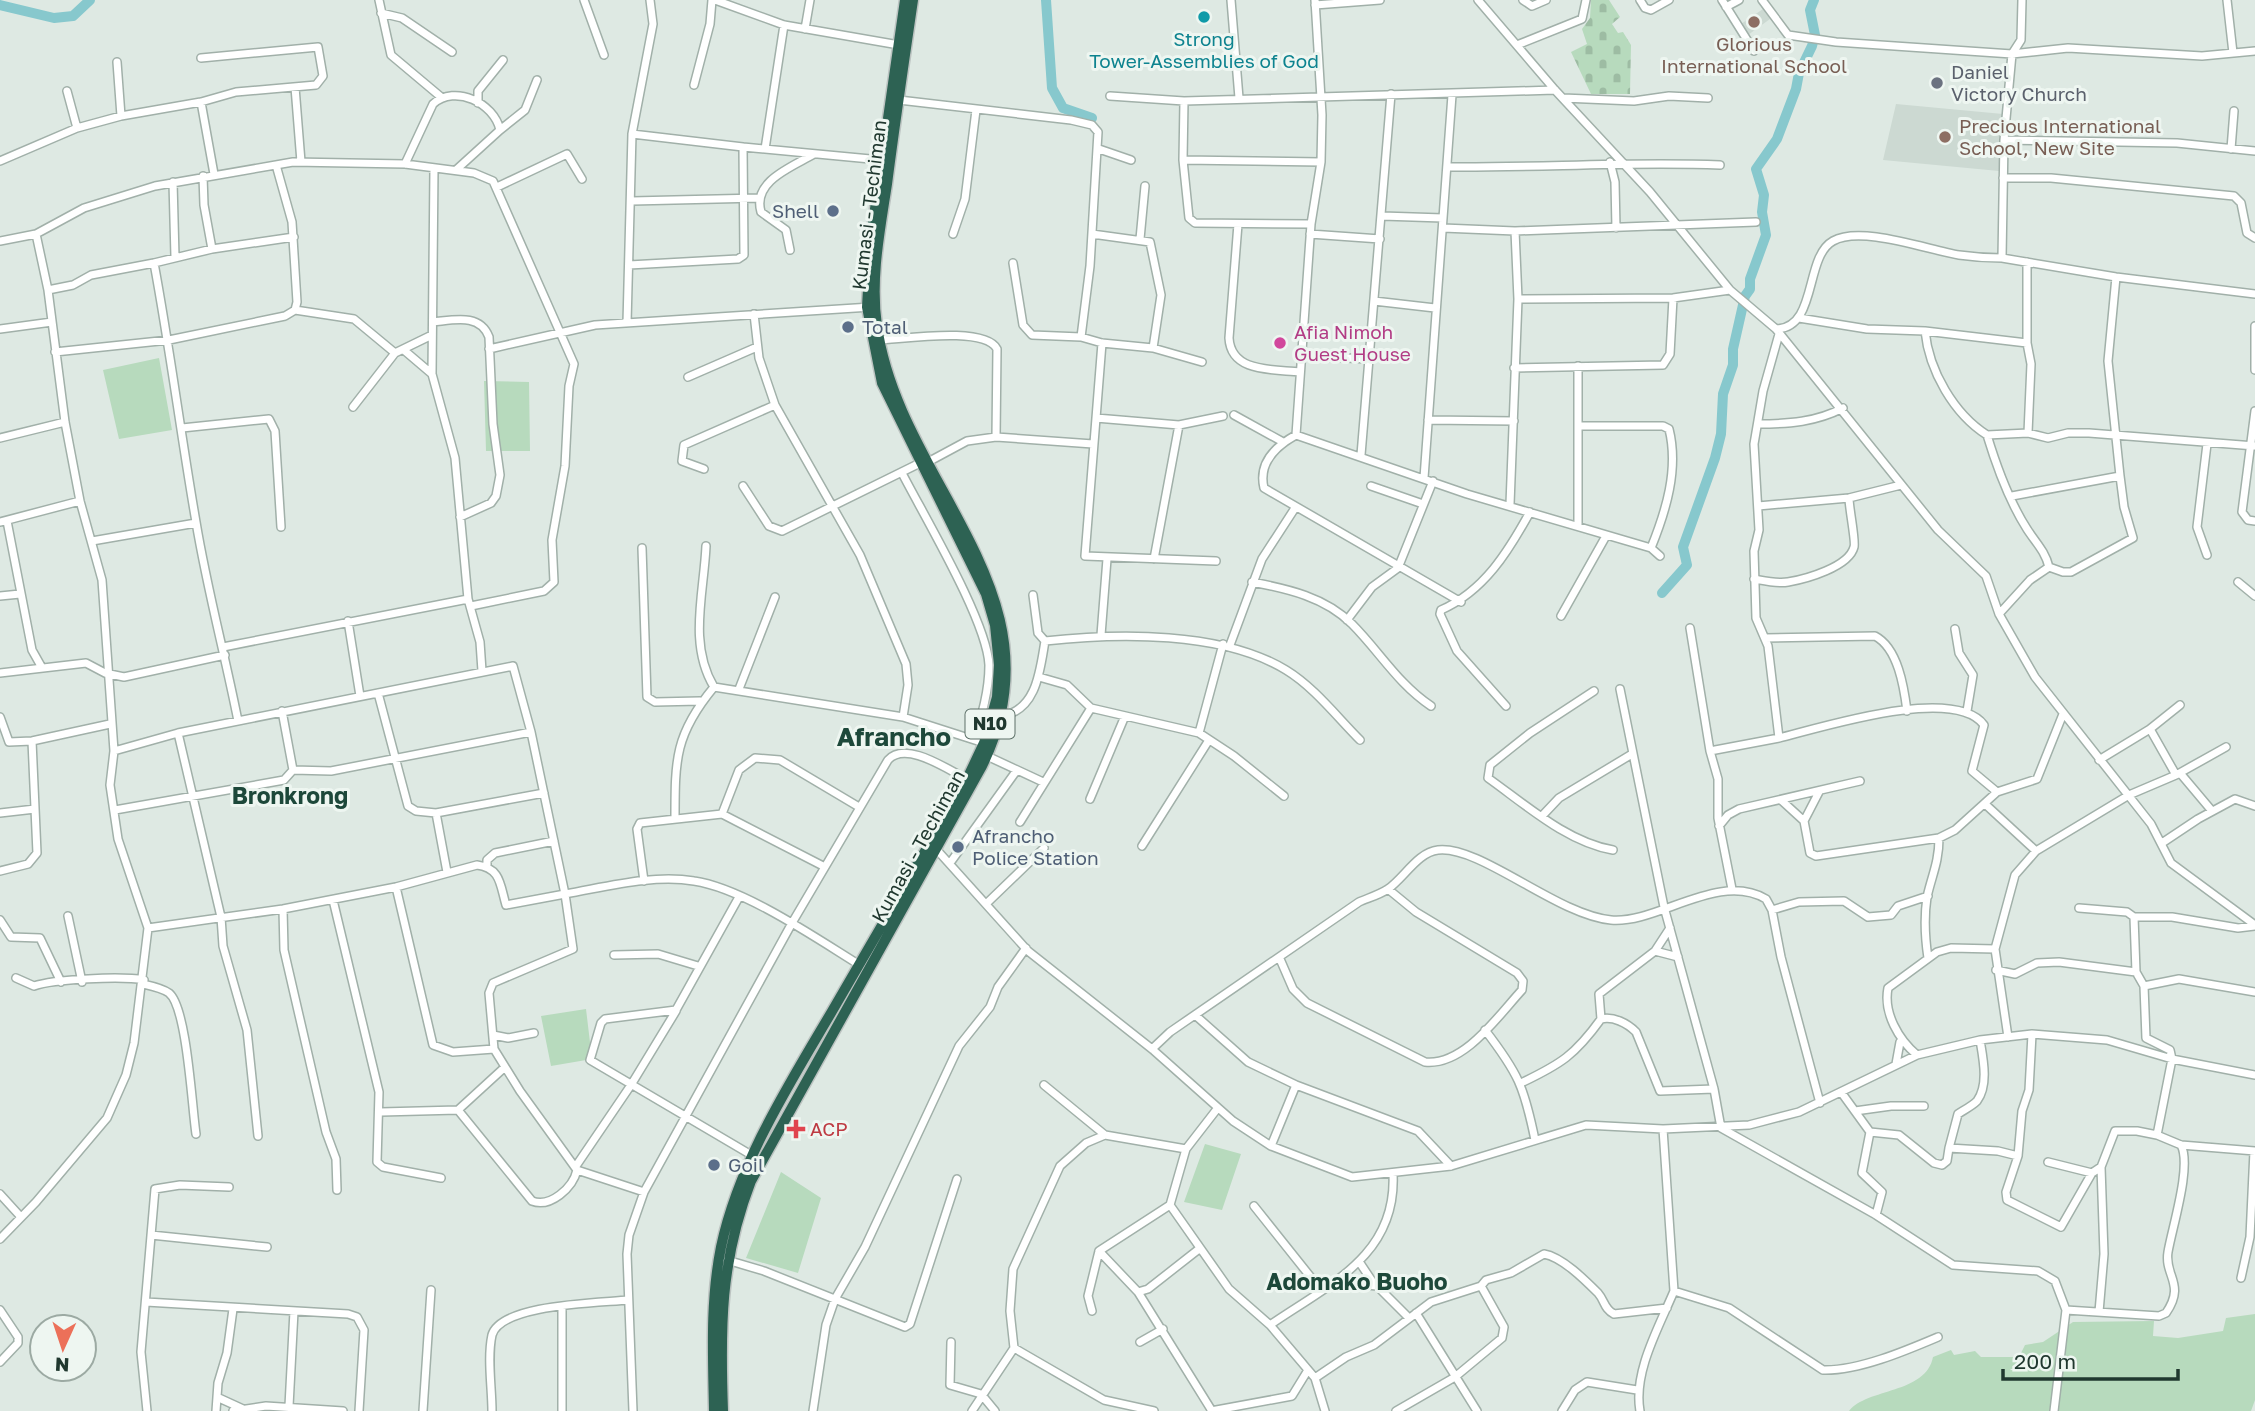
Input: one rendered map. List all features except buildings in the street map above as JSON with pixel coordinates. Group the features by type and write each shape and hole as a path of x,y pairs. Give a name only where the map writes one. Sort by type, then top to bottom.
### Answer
{"highway":[{"name":"N10","path":"714,1411 712,1317 717,1272 729,1218 753,1156 806,1055 967,779 979,741 994,713 999,675 995,625 986,594 924,462 882,383 871,307 870,247 905,0"},
{"name":"Kumasi - Techiman","path":"723,1411 721,1327 727,1260 751,1181 937,850 987,756 1002,716 1008,664 1000,610 924,462 898,401 871,307 914,0"},
{"path":"806,1055 818,1062"}],"street":[{"path":"379,0 391,55 441,97"},
{"path":"584,0 604,55"},
{"path":"628,323 632,134 653,24 650,0"},
{"path":"694,85 714,0 784,25 899,45"},
{"path":"805,29 810,0"},
{"path":"1231,0 1239,98"},
{"path":"1296,435 1310,234 1321,162 1321,94 1315,3 1379,0"},
{"path":"1478,0 1555,90 1622,162 1730,290 1777,332 1843,408 1901,485 1962,556 1982,570 1999,614 2035,677 2129,795 2162,843 2171,863 2255,926"},
{"path":"1523,0 1532,6 1546,0"},
{"path":"1517,45 1583,19 1586,0"},
{"path":"1640,0 1645,8 1651,10 1669,0"},
{"path":"1739,0 1724,3 1754,51"},
{"path":"1762,0 1788,35 1851,43 2012,54 2068,48 2109,53 2202,56 2255,51"},
{"path":"2002,258 2004,140 2012,54 2021,40 2022,0"},
{"path":"2227,0 2233,53"},
{"path":"381,13 402,19 452,52"},
{"path":"765,149 784,25"},
{"path":"0,161 77,128 121,116 201,102 236,92 320,83 323,63 318,47 201,58"},
{"path":"478,103 478,91 503,60"},
{"path":"117,62 121,116"},
{"path":"456,170 522,114 537,80"},
{"path":"295,87 301,162"},
{"path":"1110,96 1184,101 1321,94 1452,95 1555,90"},
{"path":"67,91 77,128"},
{"path":"1360,455 1391,94"},
{"path":"405,164 426,116 441,97 460,95 478,103 497,119 500,130"},
{"path":"1347,620 1372,587 1398,568 1423,504 1428,480 1427,420 1452,95"},
{"path":"1563,98 1634,101 1669,96 1708,98"},
{"path":"899,100 1092,125 1098,132 1099,149 1082,337"},
{"path":"1184,101 1183,160 1189,218 1195,223 1311,224"},
{"path":"201,102 214,174"},
{"path":"953,234 965,200 976,110"},
{"path":"2231,149 2234,111"},
{"path":"632,134 881,160"},
{"path":"2004,140 2070,139 2177,143 2255,151"},
{"path":"629,265 742,258 743,147"},
{"path":"1099,149 1131,160"},
{"path":"497,187 566,154 582,179"},
{"path":"790,250 786,230 761,212 759,198 766,184 814,154"},
{"path":"1183,160 1321,162"},
{"path":"0,241 36,234 84,208 173,182 276,165 301,162 405,164 482,175 497,187 523,253 562,330 574,364 569,386 564,477 552,540 554,582 544,591 348,621 224,651 136,676 110,674 86,663 41,666 0,673"},
{"path":"1447,167 1547,168 1610,162 1720,166"},
{"path":"1610,162 1615,182 1616,228"},
{"path":"276,165 293,237 297,302 295,310"},
{"path":"434,167 432,374 451,438 469,602 480,642 482,671"},
{"path":"203,176 204,205 212,249"},
{"path":"2003,178 2052,178 2234,196 2241,203 2247,233 2255,238"},
{"path":"173,182 175,257"},
{"path":"1140,239 1146,186"},
{"path":"632,201 759,198"},
{"path":"1382,216 1443,218"},
{"path":"1443,228 1516,231 1756,222"},
{"path":"1238,224 1229,338 1231,352 1245,365 1300,372"},
{"path":"1510,504 1518,299 1516,231"},
{"path":"0,1239 36,1202 107,1118 126,1075 143,982 148,928 124,866 110,785 114,751 110,724 110,674 102,580 80,501 65,422 48,290 36,234"},
{"path":"1092,234 1140,239 1150,243 1161,295 1153,348"},
{"path":"1310,234 1380,239"},
{"path":"48,290 73,285 84,276 212,249 293,237"},
{"path":"1777,332 1799,318 1822,255 1830,242 1842,238 1869,237 1959,255 2002,258 2116,277 2255,294"},
{"path":"2027,262 2027,343 2031,364 2028,433"},
{"path":"154,263 169,340 196,523 238,721"},
{"path":"1013,263 1023,325 1027,332 1038,337 1082,337 1102,343 1153,348 1202,362"},
{"path":"2049,566 2063,572 2071,572 2133,538 2124,507 2108,361 2116,277"},
{"path":"1518,299 1673,298 1730,290"},
{"path":"1514,368 1662,365 1669,360 1670,354 1673,298"},
{"path":"1374,301 1436,307"},
{"path":"489,349 562,330 871,307"},
{"path":"55,352 169,340 285,316 295,310 354,319 395,353"},
{"path":"754,314 757,347 775,405 860,555 906,664 908,685 903,717"},
{"path":"1799,318 1857,328 1925,331 2027,343"},
{"path":"0,329 52,322"},
{"path":"433,322 478,322 486,329 489,349 493,424 499,467 496,496 491,503 460,517"},
{"path":"2255,326 2255,370"},
{"path":"1925,331 1927,349 1944,387 1959,410 1987,435 2003,474 2005,488 2012,496 2026,528 2046,555 2049,566"},
{"path":"1777,332 1763,391 1754,479 1758,506 1756,618 1765,638 1779,738"},
{"path":"353,407 395,353 405,351 432,335"},
{"path":"879,340 972,336 992,341 997,349 996,437"},
{"path":"1102,343 1084,555 1087,558 1216,562"},
{"path":"688,377 757,347"},
{"path":"405,351 432,374"},
{"path":"1301,356 1369,359"},
{"path":"1578,366 1578,526"},
{"path":"704,469 682,461 684,445 775,405"},
{"path":"1758,424 1804,422 1826,417 1843,408"},
{"path":"2255,411 2242,512 2244,517 2255,521"},
{"path":"1234,415 1283,442"},
{"path":"1096,418 1179,425 1223,416"},
{"path":"182,428 268,419 275,431 281,527"},
{"path":"1427,420 1514,421"},
{"path":"0,438 65,422"},
{"path":"1154,559 1179,425"},
{"path":"1578,426 1663,426 1669,429 1675,460 1661,524 1651,548"},
{"path":"1987,435 2028,433 2048,438 2068,433 2252,446"},
{"path":"1461,602 1295,508 1263,484 1270,454 1296,435 1428,480 1651,548 1660,556"},
{"path":"743,486 772,529 788,529 967,441 996,437 1093,444"},
{"path":"2207,444 2197,527 2207,555"},
{"path":"675,819 675,767 684,732 700,701 714,687 903,717 979,741 988,688 986,648 968,604 902,473"},
{"path":"2012,496 2120,477"},
{"path":"1758,506 1849,498 1901,485"},
{"path":"1371,486 1423,504"},
{"path":"1755,579 1787,582 1836,566 1850,556 1855,542 1849,520 1849,498"},
{"path":"41,666 32,650 3,522 80,501"},
{"path":"1199,733 1226,645 1252,582 1262,559 1295,508"},
{"path":"1506,706 1457,651 1441,621 1441,610 1461,602 1481,584 1513,543 1530,512"},
{"path":"92,541 196,523"},
{"path":"1561,616 1606,536"},
{"path":"706,546 698,636 706,673 714,687"},
{"path":"642,548 647,697 655,702 700,701"},
{"path":"1101,635 1107,559"},
{"path":"1999,614 2030,580 2049,566"},
{"path":"1252,582 1305,595 1347,620 1409,690 1431,706"},
{"path":"2238,582 2255,596"},
{"path":"0,596 20,594"},
{"path":"1032,595 1038,634 1045,641"},
{"path":"739,689 775,597"},
{"path":"348,621 360,696"},
{"path":"1690,628 1710,751 1718,779 1719,826 1732,889"},
{"path":"1955,629 1959,653 1973,675 1967,711"},
{"path":"1045,641 1101,635 1226,645 1292,674 1360,740"},
{"path":"1765,638 1875,636 1883,640 1897,667 1907,711"},
{"path":"1002,716 1023,708 1038,677 1045,641"},
{"path":"114,751 178,733 282,711 506,666 514,668 544,793 565,894 573,950 493,983 489,993 494,1049 577,1168 643,1192"},
{"path":"1038,677 1068,685 1091,708 1199,733 1284,796"},
{"path":"1620,690 1664,907 1714,1089 1721,1128"},
{"path":"1594,691 1530,733 1490,765 1488,778 1542,816 1591,845 1613,849"},
{"path":"378,693 408,806 416,811 436,813 544,793"},
{"path":"2099,760 2150,729 2180,705"},
{"path":"1710,751 1779,738 1870,715 1935,706 1944,710 1967,711 1984,725 1972,769 1997,792"},
{"path":"1020,822 1091,708"},
{"path":"282,711 293,770"},
{"path":"1781,800 1804,821 1810,853 1816,856 1939,838 1955,830 1997,792 2037,779 2063,714"},
{"path":"1090,799 1125,716"},
{"path":"0,717 9,742"},
{"path":"0,743 32,741 110,724"},
{"path":"2150,729 2178,774 2212,811"},
{"path":"115,810 284,780 293,770 331,771 531,732"},
{"path":"178,733 221,917 223,946 247,1030 258,1136"},
{"path":"1142,846 1209,740"},
{"path":"0,871 34,860 37,853 32,741"},
{"path":"2008,1037 1994,949 2015,876 2036,851 2129,795 2178,774 2227,747"},
{"path":"632,1411 629,1236 643,1192 792,923 888,760 895,754 912,754 967,779"},
{"path":"1542,816 1559,798 1632,754"},
{"path":"987,756 1043,782"},
{"path":"722,814 739,770 755,758 780,761 859,807"},
{"path":"950,863 1017,770"},
{"path":"1719,826 1733,811 1860,781"},
{"path":"1804,821 1819,792"},
{"path":"2162,843 2235,799 2255,806"},
{"path":"1985,803 2036,851"},
{"path":"0,813 35,809"},
{"path":"436,813 447,872"},
{"path":"644,881 638,826 642,822 722,814 825,867"},
{"path":"1928,958 1925,923 1927,896 1939,859 1939,838"},
{"path":"487,866 487,860 495,853 554,841"},
{"path":"987,903 1044,848"},
{"path":"937,850 1026,948 1152,1049 1217,1109 1271,1146 1352,1177 1451,1166 1586,1125 1663,1129 1721,1128 1762,1122 1820,1103 1896,1063 1917,1055 1980,1040 2032,1034 2107,1041 2172,1059 2255,1075"},
{"path":"1152,1049 1195,1015 1280,959 1359,902 1388,889 1429,852 1451,850 1567,907 1601,918 1624,919 1732,889 1782,905"},
{"path":"148,928 333,900 396,887 477,864 487,866 497,873 506,905 644,881 695,881 739,897 792,923 858,964"},
{"path":"396,887 433,1045 453,1052 494,1049"},
{"path":"1280,959 1293,989 1307,1003 1424,1062 1446,1059 1485,1030 1522,990 1523,981 1517,973 1416,912 1388,889"},
{"path":"1772,910 1782,905 1844,901 1868,918 1891,915 1898,906 1927,896"},
{"path":"458,1110 532,1201 542,1204 551,1202 574,1180 577,1168 676,1010 698,966 739,897"},
{"path":"1766,899 1772,910 1781,957 1820,1103"},
{"path":"333,900 379,1092 379,1165 441,1178"},
{"path":"2079,908 2127,912 2134,917 2172,917 2238,929 2255,926"},
{"path":"283,909 284,950 326,1132 336,1159 337,1191"},
{"path":"68,916 82,982"},
{"path":"2134,917 2136,972 2144,986 2146,1038 2170,1050 2172,1059 2157,1135"},
{"path":"0,920 11,937 40,938 61,982"},
{"path":"1521,1083 1555,1066 1579,1049 1601,1019 1599,1001 1603,989 1656,951 1670,928"},
{"path":"813,1411 826,1325 835,1299 865,1247 960,1046 990,1007 998,987 1026,948"},
{"path":"1896,1063 1900,1042 1889,1008 1888,988 1928,958 1951,948 1994,949"},
{"path":"1656,951 1678,957"},
{"path":"614,955 658,954 698,966"},
{"path":"1996,970 2015,974 2036,963 2059,962 2136,972"},
{"path":"16,978 34,986 50,981 82,982 122,976 169,993 176,1002 182,1021 195,1134"},
{"path":"2144,986 2179,979 2255,992"},
{"path":"676,1010 613,1017 601,1023 590,1060 753,1156"},
{"path":"1195,1015 1248,1062 1296,1085 1418,1131 1451,1166"},
{"path":"1601,1019 1615,1019 1636,1032 1660,1091 1714,1089"},
{"path":"1485,1030 1515,1069 1535,1140"},
{"path":"493,1035 508,1038 534,1033"},
{"path":"2032,1034 2029,1090 2022,1111 2018,1156 2006,1192 2007,1200 2061,1227 2092,1173 2101,1167"},
{"path":"1870,1132 1899,1135 1934,1163 1942,1165 1947,1161 1958,1114 1974,1104 1981,1092 1984,1073 1980,1040"},
{"path":"1900,1042 1917,1055"},
{"path":"381,1112 458,1110 505,1067"},
{"path":"1044,1085 1105,1135 1186,1149"},
{"path":"1271,1146 1296,1085"},
{"path":"1841,1092 1870,1132 1862,1173 1882,1192 1876,1215"},
{"path":"1855,1111 1891,1106 1924,1106"},
{"path":"1091,1311 1088,1296 1099,1251 1170,1205 1186,1149 1217,1109"},
{"path":"1721,1128 1876,1215 1953,1265 2038,1271 2055,1281 2066,1310 2054,1411"},
{"path":"1640,1411 1637,1391 1674,1291 1663,1129"},
{"path":"2099,1312 2104,1254 2101,1167 2115,1131 2157,1135 2181,1145 2255,1151 2250,1237 2241,1278"},
{"path":"972,1411 1014,1348 1010,1311 1016,1256 1060,1166 1086,1143 1105,1135"},
{"path":"2066,1310 2158,1316 2166,1313 2171,1306 2176,1283 2168,1253 2180,1196 2184,1154 2181,1145"},
{"path":"1949,1148 1998,1151 2018,1156"},
{"path":"2048,1162 2092,1173"},
{"path":"1270,1325 1360,1263 1372,1248 1392,1206 1393,1174"},
{"path":"727,1260 907,1326 957,1179"},
{"path":"148,1411 141,1352 154,1193 159,1187 229,1187"},
{"path":"0,1194 20,1216"},
{"path":"1170,1205 1228,1289 1270,1325 1315,1378 1325,1411"},
{"path":"1254,1206 1321,1290"},
{"path":"152,1235 267,1247"},
{"path":"1138,1292 1148,1289 1199,1249"},
{"path":"1099,1251 1138,1292 1212,1411 1292,1396 1308,1370"},
{"path":"1315,1378 1346,1357 1374,1345 1416,1313 1445,1296 1481,1286 1486,1280 1511,1273 1544,1254 1555,1257 1600,1295 1608,1311 1614,1314 1667,1308"},
{"path":"1360,1263 1377,1287 1409,1318"},
{"path":"1333,1282 1377,1287"},
{"path":"1396,1411 1455,1377 1504,1333 1504,1326 1481,1286"},
{"path":"424,1411 431,1290"},
{"path":"1674,1291 1729,1308 1823,1370 1850,1367 1938,1337"},
{"path":"492,1411 492,1337 495,1329 514,1315 528,1310 628,1300"},
{"path":"146,1302 348,1314 358,1317 364,1329 359,1411"},
{"path":"562,1308 562,1411"},
{"path":"216,1411 218,1383 227,1353 233,1309"},
{"path":"0,1310 18,1337 18,1343 0,1362"},
{"path":"289,1406 294,1311"},
{"path":"1416,1313 1477,1411"},
{"path":"1140,1342 1163,1329"},
{"path":"951,1342 950,1385 981,1394 995,1411"},
{"path":"1014,1348 1104,1400 1154,1411"},
{"path":"1562,1411 1575,1390 1587,1382 1637,1391"},
{"path":"219,1398 243,1409"},
{"path":"233,1411 289,1406 343,1411"}],"shaded area":[{"name":"Glorious International School","path":"1763,9 1770,19 1748,35 1741,24"},
{"name":"Precious International School, New Site","path":"1896,104 2003,114 1999,171 1883,160"}],"green space":[{"path":"1591,0 1609,0 1620,17 1612,24 1618,33 1623,32 1631,45 1630,94 1591,94 1571,52 1587,44 1582,29 1590,18"},
{"path":"159,358 172,430 119,439 103,370"},
{"path":"484,381 529,382 530,451 486,451"},
{"path":"586,1009 592,1059 551,1066 541,1016"},
{"path":"1205,1144 1241,1154 1222,1210 1184,1202"},
{"path":"781,1172 821,1198 798,1273 746,1258"},
{"path":"2255,1314 2255,1400 2251,1411 1849,1411 1869,1398 1919,1378 1928,1369 1933,1357 1951,1350 1954,1355 1975,1351 1981,1357 2019,1357 2025,1345 2043,1342 2073,1322 2154,1321 2153,1336 2178,1338 2223,1331 2226,1318"}],"waterway":[{"path":"0,5 54,18 73,16 90,0"},
{"path":"1046,0 1052,88 1063,108 1092,118"},
{"path":"1662,593 1687,565 1683,547 1715,458 1721,434 1723,394 1733,365 1733,349 1745,296 1750,289 1750,279 1766,235 1762,212 1764,195 1756,169 1777,139 1796,89 1799,73 1812,46 1815,35 1810,10 1814,0"}],"place":[{"name":"Strong Tower-Assemblies of God","path":"1204,17"},
{"name":"Glorious International School","path":"1754,22"},
{"name":"Daniel Victory Church","path":"1937,83"},
{"name":"Precious International School, New Site","path":"1945,137"},
{"name":"Shell","path":"833,211"},
{"name":"Total","path":"848,327"},
{"name":"Afia Nimoh Guest House","path":"1280,343"},
{"name":"Afrancho Police Station","path":"958,847"},
{"name":"ACP","path":"796,1129"},
{"name":"Goil","path":"714,1165"}],"district":[{"name":"Afrancho","path":"894,737"},
{"name":"Bronkrong","path":"290,796"},
{"name":"Adomako Buoho","path":"1357,1282"}]}
